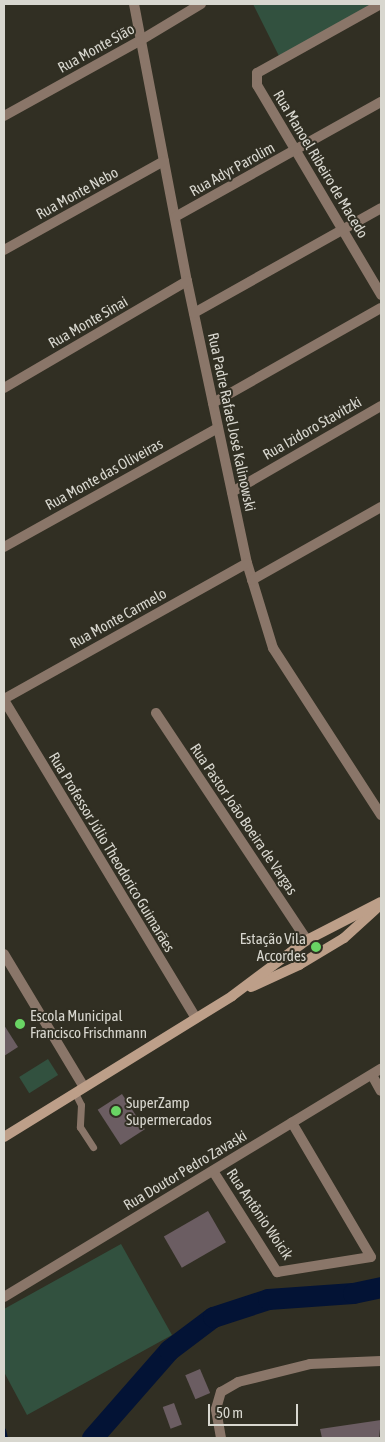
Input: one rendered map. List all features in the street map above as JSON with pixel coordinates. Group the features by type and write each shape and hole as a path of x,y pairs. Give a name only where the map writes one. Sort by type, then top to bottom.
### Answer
{"street":[{"name":"Rua Padre Rafael José Kalinowski","path":"134,4 187,281 252,580 274,648 381,815"},
{"name":"Rua Monte Sião","path":"4,116 141,40 201,4"},
{"name":"Rua Manoel Ribeiro de Macedo","path":"381,4 257,73 257,85 381,295"},
{"name":"Rua Adyr Parolim","path":"175,217 381,102"},
{"name":"Rua Monte Nebo","path":"4,250 164,162"},
{"path":"194,313 381,208"},
{"name":"Rua Monte Sinai","path":"4,388 187,281"},
{"path":"213,403 381,308"},
{"name":"Rua Izidoro Stavitzki","path":"232,492 381,406"},
{"name":"Rua Monte das Oliveiras","path":"4,547 218,428"},
{"path":"252,580 381,507"},
{"name":"Rua Monte Carmelo","path":"4,699 247,563"},
{"name":"Rua Professor Júlio Theodorico Guimarães","path":"4,699 196,1018"},
{"name":"Rua Pastor João Boeira de Vargas","path":"156,714 307,940"},
{"path":"232,996 300,965 344,938 381,903"},
{"path":"4,1137 232,996 307,940 381,903"},
{"path":"4,954 84,1087"},
{"name":"Rua Doutor Pedro Zavaski","path":"4,1296 381,1070"},
{"path":"372,1075 381,1091"},
{"name":"Rua Antônio Woicik","path":"213,1171 277,1272 371,1257 292,1123"},
{"path":"221,1438 216,1409 221,1392 238,1382 310,1364 381,1361"}],"lane":[{"path":"74,1093 81,1105 80,1127 93,1147"}],"green space":[{"path":"253,4 374,4 279,56"},
{"path":"48,1059 58,1075 29,1093 19,1077"},
{"path":"121,1244 172,1335 27,1415 4,1372 4,1309"}],"building":[{"path":"4,1025 18,1047 4,1056"},
{"path":"122,1094 145,1129 121,1145 98,1110"},
{"path":"208,1211 226,1242 182,1268 164,1236"},
{"path":"200,1369 210,1393 195,1399 185,1375"},
{"path":"174,1403 182,1425 171,1429 163,1407"},
{"path":"381,1420 379,1438 322,1438 320,1429"}],"waterway":[{"path":"92,1438 169,1350 213,1317 268,1299 353,1293 381,1287"},
{"path":"4,1430 6,1438"}],"place":[{"name":"Estação Vila Accordes","path":"316,947"},
{"name":"Escola Municipal Francisco Frischmann","path":"20,1024"},
{"name":"SuperZamp Supermercados","path":"116,1111"}]}
